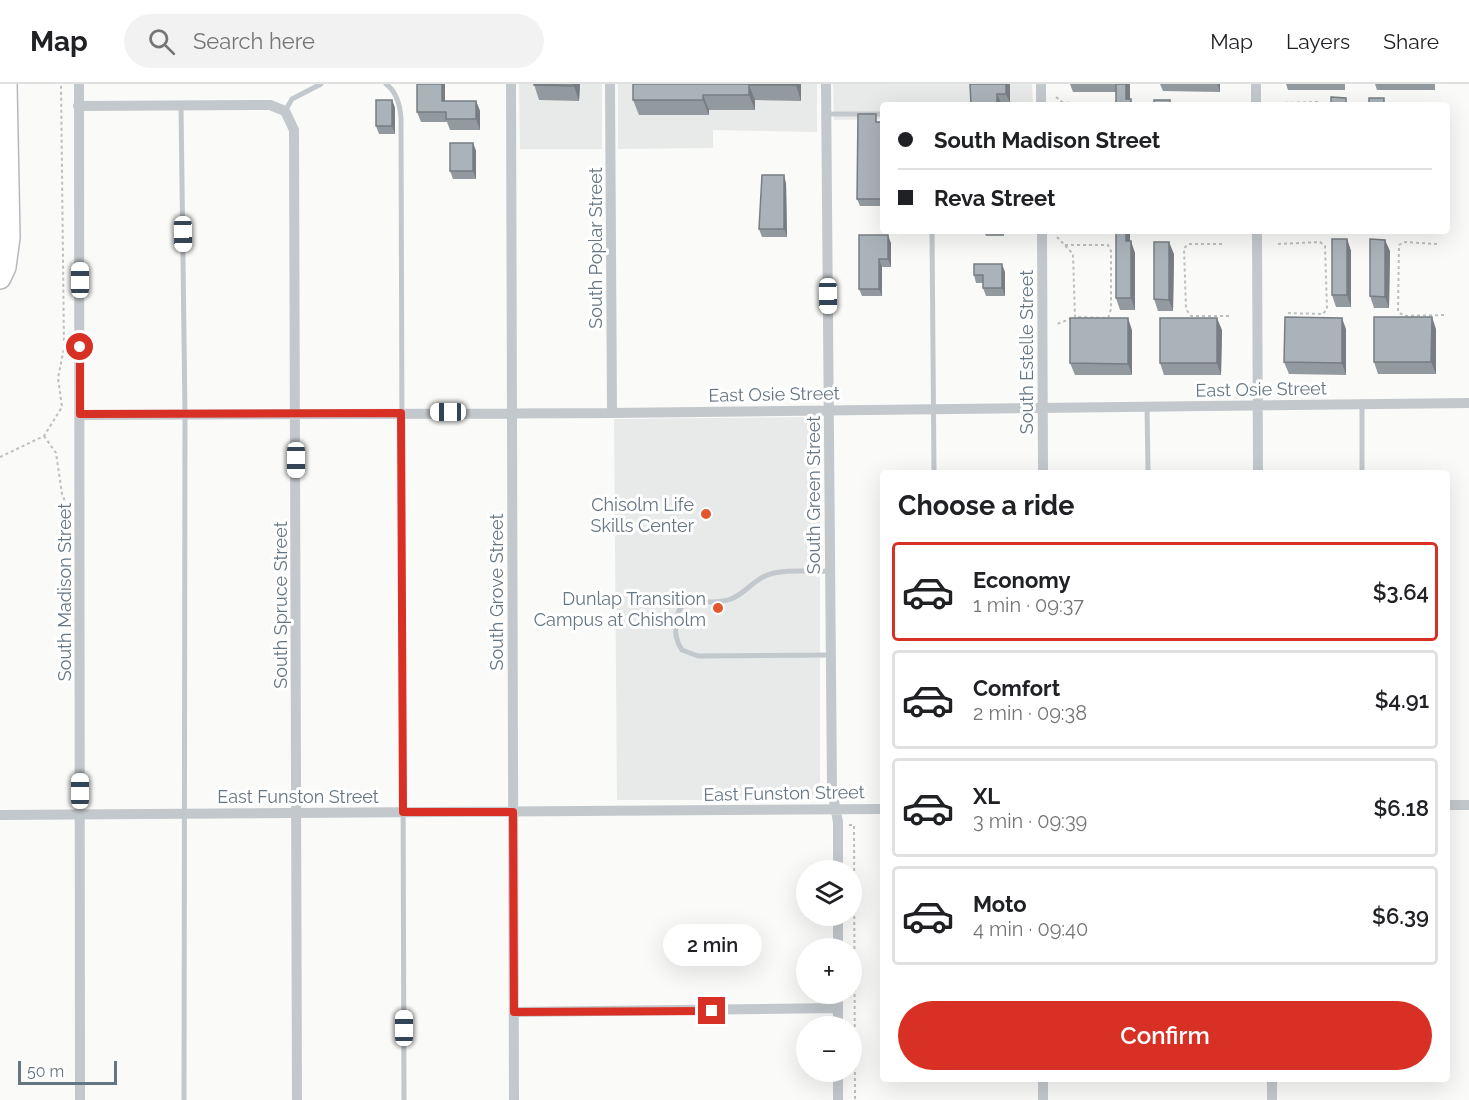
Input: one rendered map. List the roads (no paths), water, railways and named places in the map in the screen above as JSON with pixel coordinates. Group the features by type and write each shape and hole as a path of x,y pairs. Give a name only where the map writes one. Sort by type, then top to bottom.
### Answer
{"highway":[{"path":"0,278 5,267 9,237 6,84"},
{"path":"6,112 15,84"}],"street":[{"name":"South Madison Street","path":"79,84 80,1100"},
{"name":"South Grove Street","path":"511,84 514,1100"},
{"name":"South Poplar Street","path":"610,84 612,413"},
{"name":"South Green Street","path":"826,84 832,797 838,826 838,860"},
{"path":"1041,84 1041,102"},
{"path":"1256,84 1256,102"},
{"path":"78,106 270,105 285,111"},
{"name":"South Spruce Street","path":"285,111 294,130 297,1100"},
{"name":"South Estelle Street","path":"1042,234 1043,470"},
{"path":"1257,234 1258,470"},
{"name":"East Osie Street","path":"80,414 612,413 1469,403"},
{"path":"1450,805 1469,805"},
{"name":"East Funston Street","path":"0,815 880,809"},
{"path":"838,1004 838,1016"},
{"path":"514,1012 838,1008"},
{"path":"838,1082 838,1100"},
{"path":"1043,1082 1043,1100"},
{"path":"1272,1082 1272,1100"}],"lane":[{"path":"285,111 292,99 321,84"},
{"path":"386,84 392,88 400,103 401,118 404,1100"},
{"path":"181,105 185,414 184,1100"},
{"path":"826,114 880,114"},
{"path":"932,234 934,470"},
{"path":"1362,404 1362,470"},
{"path":"1147,406 1148,470"},
{"path":"830,572 774,573 765,576 729,600 714,603 686,602 681,605 677,613 676,637 682,650 698,656 830,655"}],"place":[{"name":"Chisolm Life Skills Center","path":"706,514"},
{"name":"Dunlap Transition Campus at Chisholm","path":"718,608"}]}
